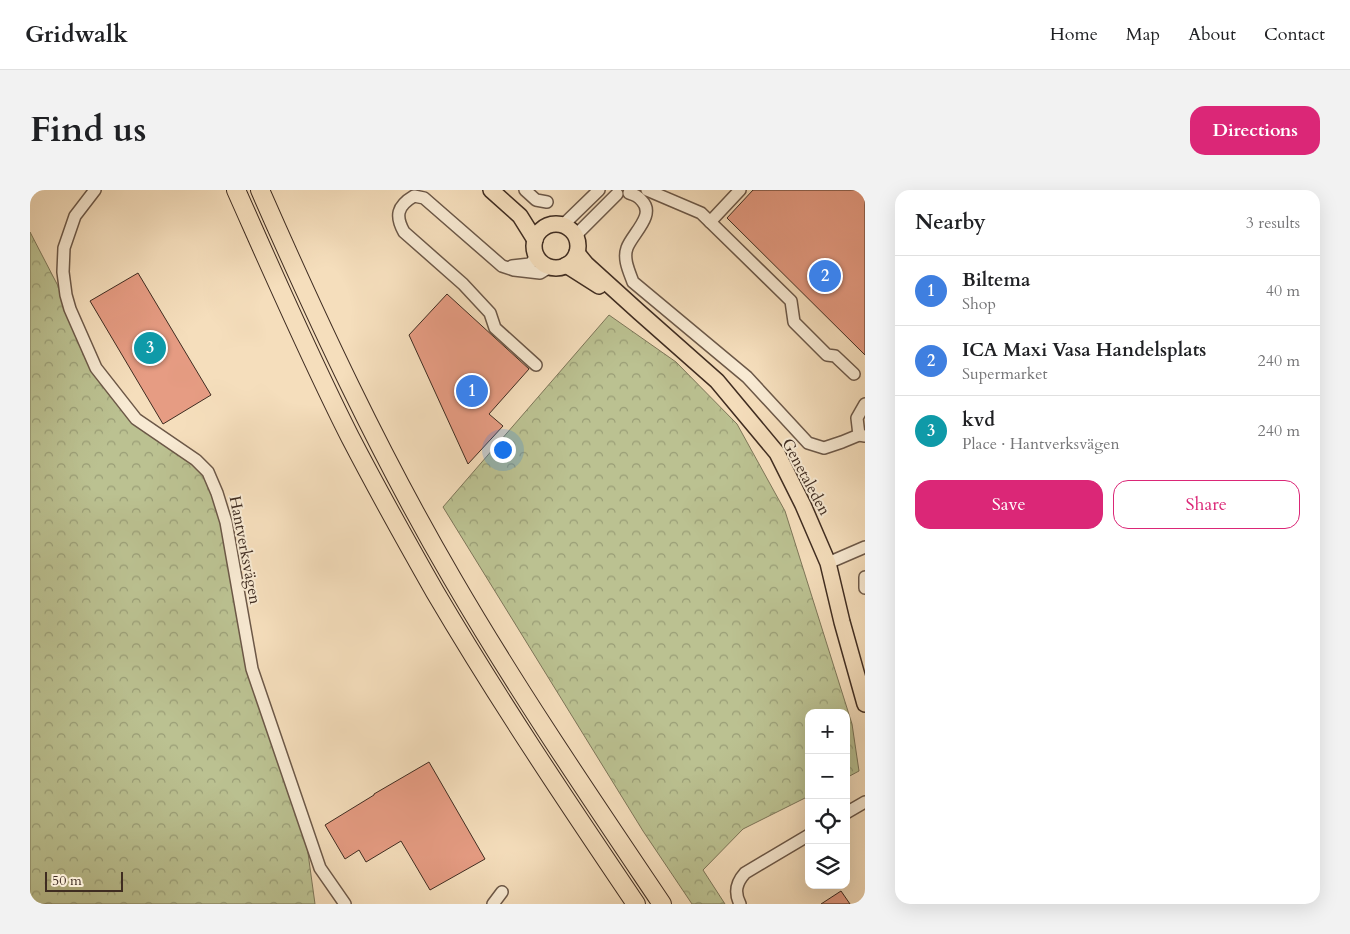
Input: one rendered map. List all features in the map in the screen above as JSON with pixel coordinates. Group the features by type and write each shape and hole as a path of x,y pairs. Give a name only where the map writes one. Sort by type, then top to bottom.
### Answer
{"highway":[{"path":"236,190 318,370 402,534 480,667 555,784 636,904"},
{"path":"260,190 347,381 451,578 540,722 662,904"}],"main road":[{"path":"491,190 520,216 535,240"},
{"path":"520,216 547,226"},
{"path":"554,224 563,225 576,235 577,253 573,260 566,265 550,267 537,256 535,240 547,226 554,224"},
{"name":"Genetaleden","path":"577,253 586,264 717,381 777,453 803,505 828,563 865,704"},
{"name":"Genetaleden","path":"566,265 639,312"}],"street":[{"name":"Hantverksvägen","path":"95,190 75,216 64,248 63,272 70,309 96,368 136,419 196,460 208,472 226,522 252,669 320,868 345,904"},
{"path":"525,190 536,200 547,202"},
{"path":"563,225 598,190"},
{"path":"647,190 701,213 791,301 794,322 827,355 835,356 854,374"},
{"path":"710,222 740,190"},
{"path":"576,235 614,192 625,195 631,192 637,195 646,204 647,215 626,249 626,265 633,282 747,377 808,443 824,448 862,435 857,418 865,404"},
{"path":"536,365 495,328 490,313 466,288 404,232 398,222 398,214 407,200 414,196 424,198 502,266 514,270 537,273 550,267"},
{"path":"502,266 530,264 537,256"},
{"path":"828,563 865,547"},
{"path":"865,577 865,588"},
{"path":"850,811 865,802"},
{"path":"740,904 736,892 740,879 745,873 805,837"},
{"path":"493,904 502,892"}],"green space":[{"path":"30,232 70,309 96,368 136,419 196,460 226,522 242,616 304,824 315,904 30,904"},
{"path":"609,315 676,362 737,424 785,511 847,709 805,709 805,798 743,829 703,870 725,904 692,904 643,831 443,507"},
{"path":"850,718 852,724 859,771 850,776"}],"building":[{"path":"753,190 865,190 865,355 727,218"},
{"path":"138,273 211,395 163,424 90,301"},
{"path":"447,294 529,369 489,414 503,426 468,464 409,335"},
{"path":"429,762 485,859 430,890 401,841 366,862 359,850 345,859 325,825"},
{"path":"841,891 850,904 821,904"}],"place":[{"name":"ICA Maxi Vasa Handelsplats","path":"825,276"},
{"name":"kvd","path":"150,348"},
{"name":"Biltema","path":"472,391"}]}
